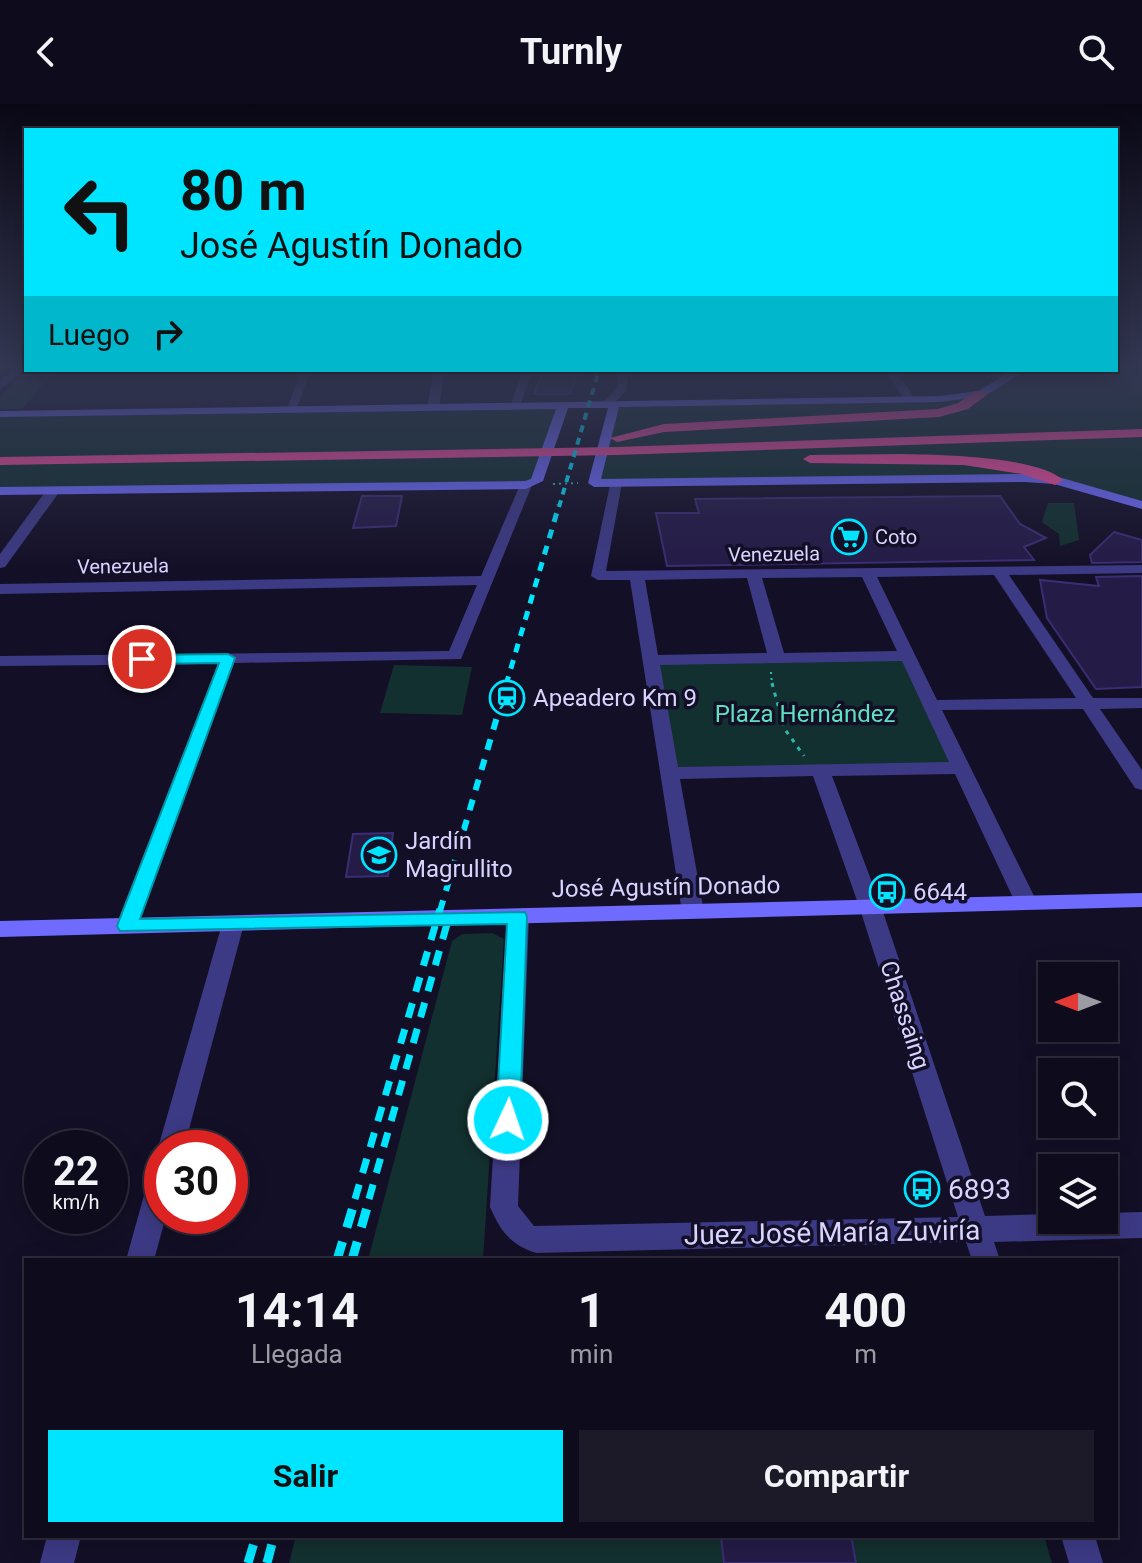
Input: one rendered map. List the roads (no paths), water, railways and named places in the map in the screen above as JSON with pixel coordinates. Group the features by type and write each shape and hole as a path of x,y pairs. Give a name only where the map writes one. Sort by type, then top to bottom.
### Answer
{"highway":[{"path":"617,444 643,435"},
{"path":"0,461 891,435"},
{"path":"617,444 808,459 968,459 1027,470 1055,480"},
{"path":"0,446 527,446"}],"main road":[{"path":"0,491 526,485 537,481 553,435"},
{"path":"604,435 594,483 990,477 1055,480 1142,505"},
{"name":"José Agustín Donado","path":"0,929 1142,900"}],"street":[{"name":"Venezuela","path":"616,483 598,576 1142,569"},
{"path":"0,661 455,656 526,485"},
{"path":"0,564 53,491"},
{"path":"998,570 1142,784"},
{"path":"867,572 1026,902"},
{"path":"753,574 777,658"},
{"path":"637,576 693,912"},
{"name":"Venezuela","path":"0,589 486,580"},
{"path":"649,660 907,656"},
{"path":"127,926 228,658"},
{"path":"931,705 1142,703"},
{"path":"668,773 961,768"},
{"name":"Chassaing","path":"821,771 871,909 985,1258"},
{"name":"Juez José María Zuviría","path":"518,917 504,1207 522,1237 536,1240 1142,1225"},
{"path":"176,1130 233,924"},
{"path":"141,1258 147,1234"},
{"path":"57,1563 63,1538"},
{"path":"1079,1538 1086,1563"}],"railway":[{"path":"559,507 580,435"},
{"path":"506,685 559,505"},
{"path":"440,911 507,683"},
{"path":"355,1199 440,909"},
{"path":"369,1199 447,924"},
{"path":"338,1258 356,1197"},
{"path":"353,1258 370,1197"},
{"path":"248,1563 255,1538"},
{"path":"267,1563 273,1538"}],"place":[{"name":"Coto","path":"849,537"},
{"name":"Apeadero Km 9","path":"507,698"},
{"name":"Jardín Magrullito","path":"379,855"},
{"name":"6644","path":"887,892"},
{"name":"6893","path":"922,1189"}],"park label":[{"name":"Plaza Hernández","path":"805,714"}]}
